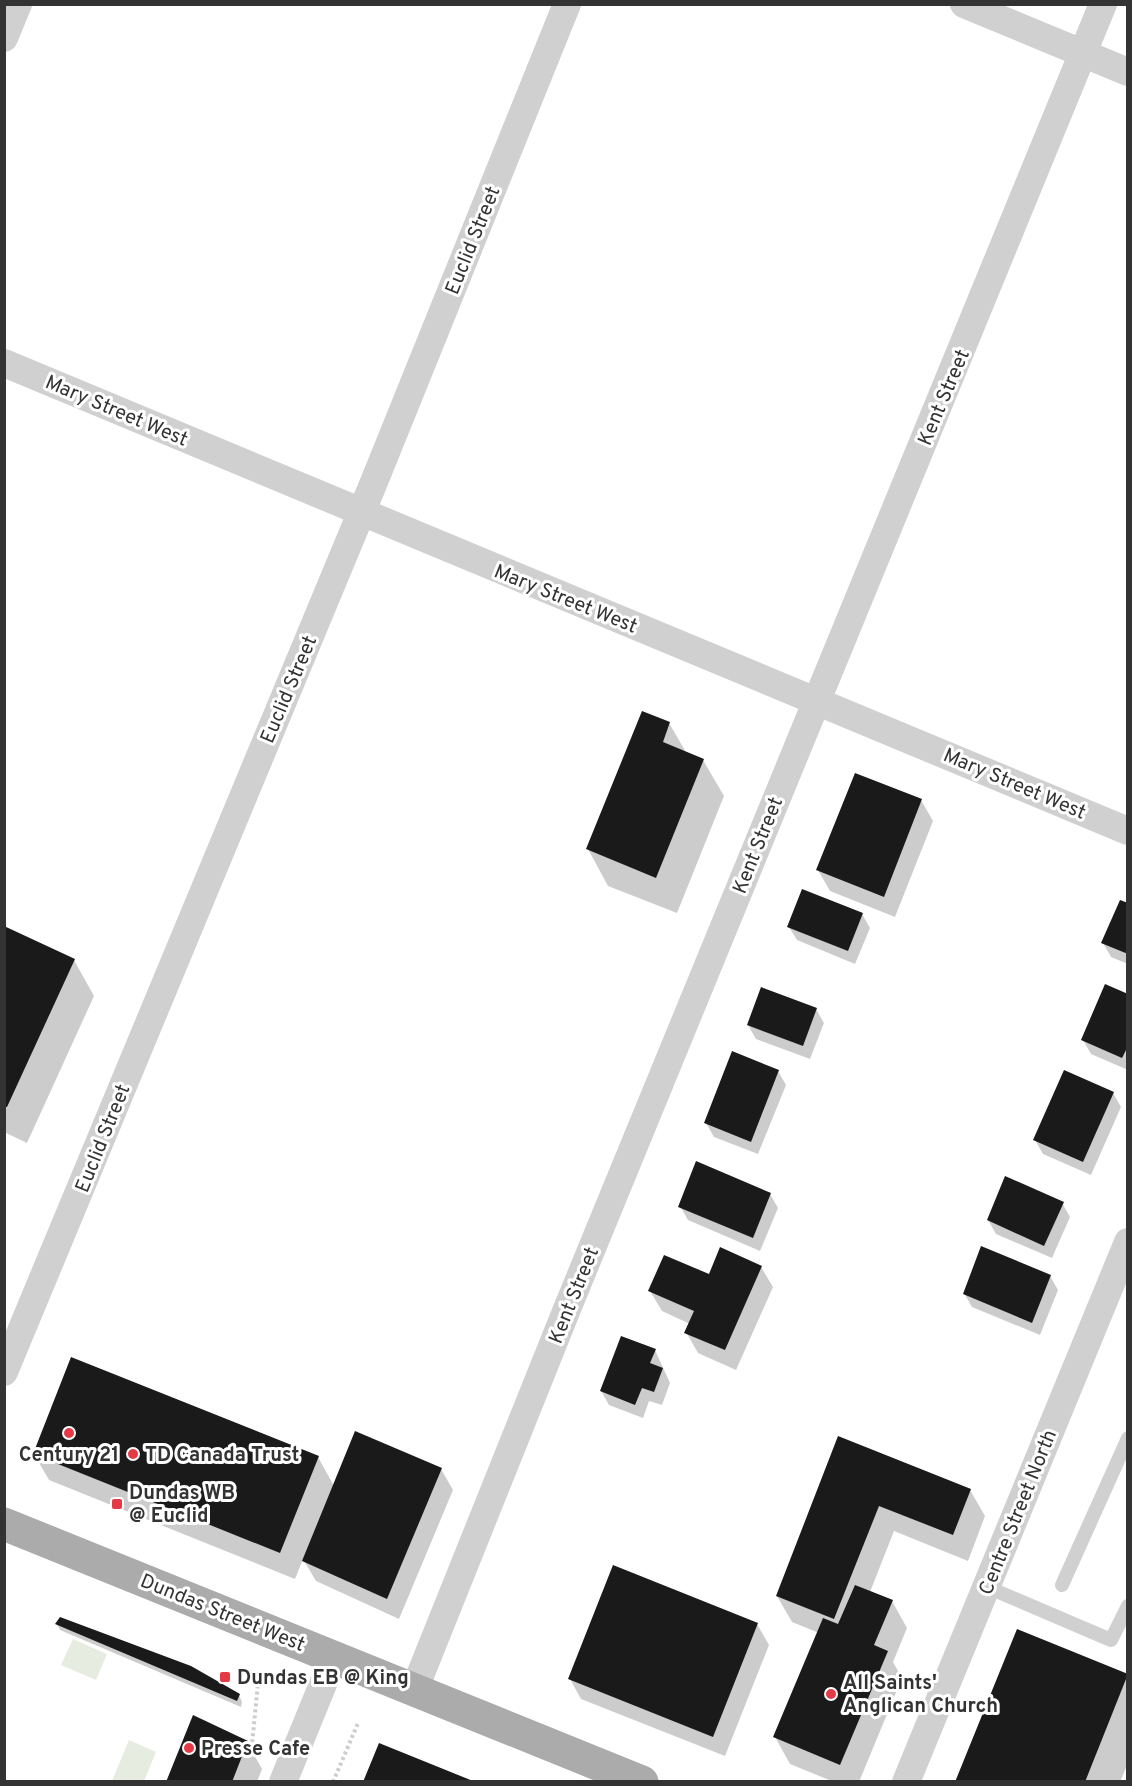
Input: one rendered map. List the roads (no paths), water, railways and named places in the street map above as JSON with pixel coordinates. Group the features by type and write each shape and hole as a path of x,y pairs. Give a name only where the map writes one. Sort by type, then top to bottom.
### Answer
{"main road":[{"name":"Dundas Street West","path":"4,1524 415,1688 642,1782"}],"street":[{"path":"4,38 18,4"},
{"name":"Euclid Street","path":"4,1372 361,513 567,4"},
{"path":"964,4 1128,72"},
{"name":"Kent Street","path":"415,1688 818,700 1085,55 1103,4"},
{"name":"Mary Street West","path":"4,363 1128,831"},
{"name":"Centre Street North","path":"906,1782 1128,1242"},
{"path":"283,1782 334,1657"}],"lane":[{"path":"1062,1585 1128,1438"},
{"path":"987,1587 1111,1640 1128,1606"}],"place":[{"name":"Century 21","path":"69,1433"},
{"name":"TD Canada Trust","path":"133,1454"},
{"name":"Dundas WB @ Euclid","path":"117,1504"},
{"name":"Dundas EB @ King","path":"225,1677"},
{"name":"All Saints' Anglican Church","path":"831,1694"},
{"name":"Presse Cafe","path":"189,1748"}]}
